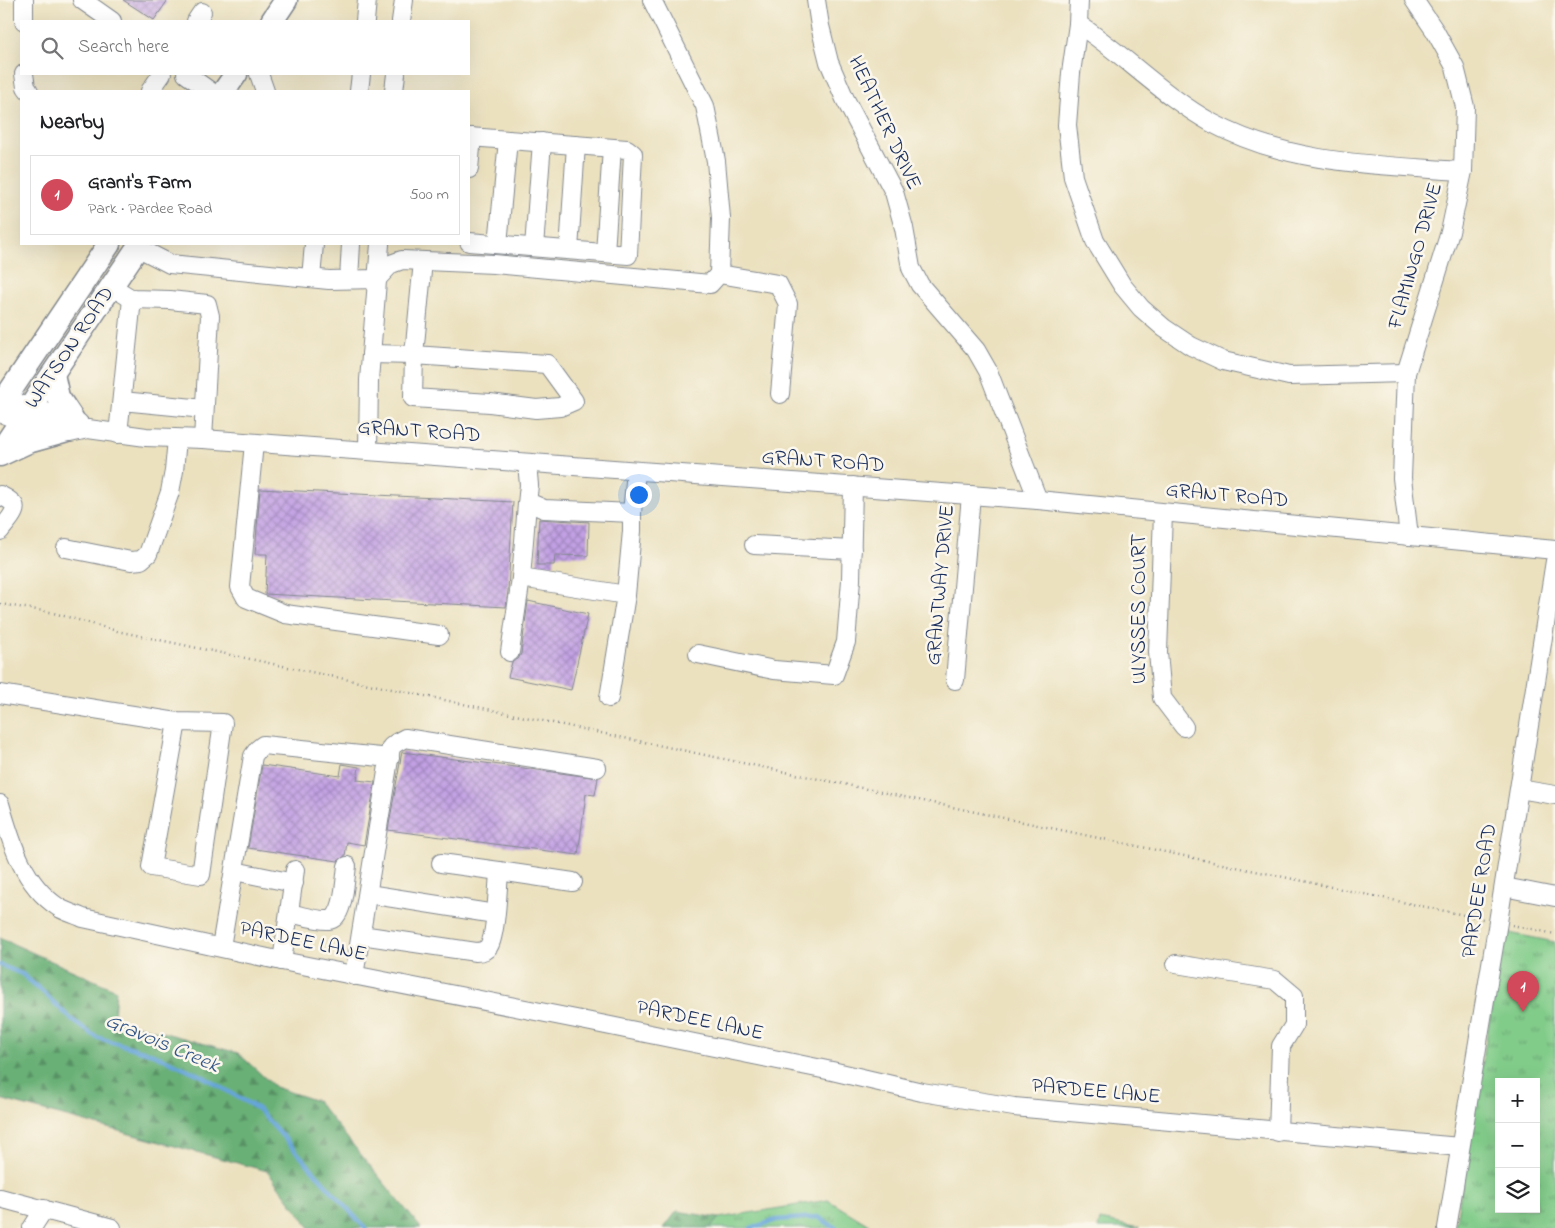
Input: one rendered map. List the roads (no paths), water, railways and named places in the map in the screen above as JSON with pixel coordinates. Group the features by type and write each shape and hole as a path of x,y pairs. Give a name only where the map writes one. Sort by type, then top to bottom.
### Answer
{"main road":[{"path":"273,20 286,0"},
{"path":"225,90 235,75"},
{"name":"WATSON ROAD","path":"1,403 108,245"},
{"name":"WATSON ROAD","path":"0,454 139,246"},
{"path":"0,376 36,352"},
{"path":"0,454 28,442 74,427 58,397 53,374"}],"street":[{"path":"24,0 24,20"},
{"path":"82,0 111,20"},
{"path":"365,20 367,0"},
{"path":"401,20 404,0"},
{"path":"139,246 170,264 311,278 377,279 391,264 402,260 494,264 710,284 719,274 720,208 716,160 705,106 652,0"},
{"name":"HEATHER DRIVE","path":"816,0 829,62 845,99 894,192 904,228 911,268 920,285 976,350 988,371 1038,500"},
{"path":"1079,0 1067,125 1073,177 1095,241 1122,286 1141,308 1164,328 1191,346 1223,361 1289,376 1406,373"},
{"name":"FLAMINGO DRIVE","path":"1409,536 1402,478 1406,373 1450,232 1463,171 1465,107 1455,67 1435,31 1414,0"},
{"path":"1078,24 1102,40 1174,98 1213,123 1266,146 1316,158 1364,165 1463,171"},
{"path":"24,75 28,90"},
{"path":"151,90 161,75"},
{"path":"187,75 209,90"},
{"path":"258,75 265,90"},
{"path":"359,90 361,75"},
{"path":"394,90 396,75"},
{"path":"470,137 627,149 633,154 628,255 470,242"},
{"path":"498,244 508,140"},
{"path":"534,247 542,142"},
{"path":"569,250 576,145"},
{"path":"311,278 314,245"},
{"path":"349,279 351,245"},
{"path":"368,451 371,354 380,245"},
{"path":"371,354 414,355 546,364 574,401 560,408 536,409 490,403 412,398 414,355 423,261"},
{"path":"719,274 778,284 785,297 788,304 780,394"},
{"path":"111,286 132,299 170,300 207,304 210,316 202,439"},
{"path":"118,434 132,299"},
{"path":"122,401 204,409"},
{"name":"GRANT ROAD","path":"1,403 25,415 74,427 118,434 1038,500 1555,550"},
{"path":"66,548 131,561 141,560 148,554 170,492 174,471 176,439"},
{"path":"254,443 240,587 246,598 285,614 439,635"},
{"path":"510,652 521,578 529,485 527,463"},
{"path":"609,698 626,595 636,470"},
{"path":"698,654 774,670 834,675 846,642 852,550 853,486"},
{"path":"0,495 14,505 15,508 0,531"},
{"name":"GRANTWAY DRIVE","path":"955,680 971,495"},
{"path":"527,504 544,508 632,513"},
{"name":"ULYSSES COURT","path":"1163,513 1158,652 1162,698 1184,727"},
{"path":"754,545 852,550"},
{"name":"PARDEE ROAD","path":"1447,1228 1504,886 1555,561"},
{"path":"521,578 626,595"},
{"path":"0,694 177,722 224,723 200,875 151,867 177,722"},
{"path":"354,976 391,747 405,738 597,768"},
{"path":"221,948 254,756 258,749 263,745 390,758"},
{"path":"1519,789 1555,795"},
{"name":"PARDEE LANE","path":"0,804 4,831 23,868 39,889 58,907 83,918 354,976 832,1071 922,1092 1014,1107 1460,1147"},
{"path":"441,863 573,882"},
{"path":"289,913 329,920 336,918 340,912 347,866"},
{"path":"361,936 476,952 484,951 489,947 493,936 499,871"},
{"path":"234,872 294,877 282,961"},
{"path":"1504,886 1555,897"},
{"path":"368,894 495,914"},
{"path":"1176,964 1275,980 1294,996 1294,1025 1282,1046 1278,1132"},
{"path":"0,1198 112,1228"},
{"path":"32,1228 44,1209"}],"waterway":[{"name":"Gravois Creek","path":"0,965 22,974 71,1019 96,1037 153,1054 202,1076 258,1109 365,1228"},
{"name":"Gravois Creek","path":"751,1228 777,1220 818,1217 836,1228"}],"place":[{"name":"Grant's Farm","path":"1523,1012"}]}
